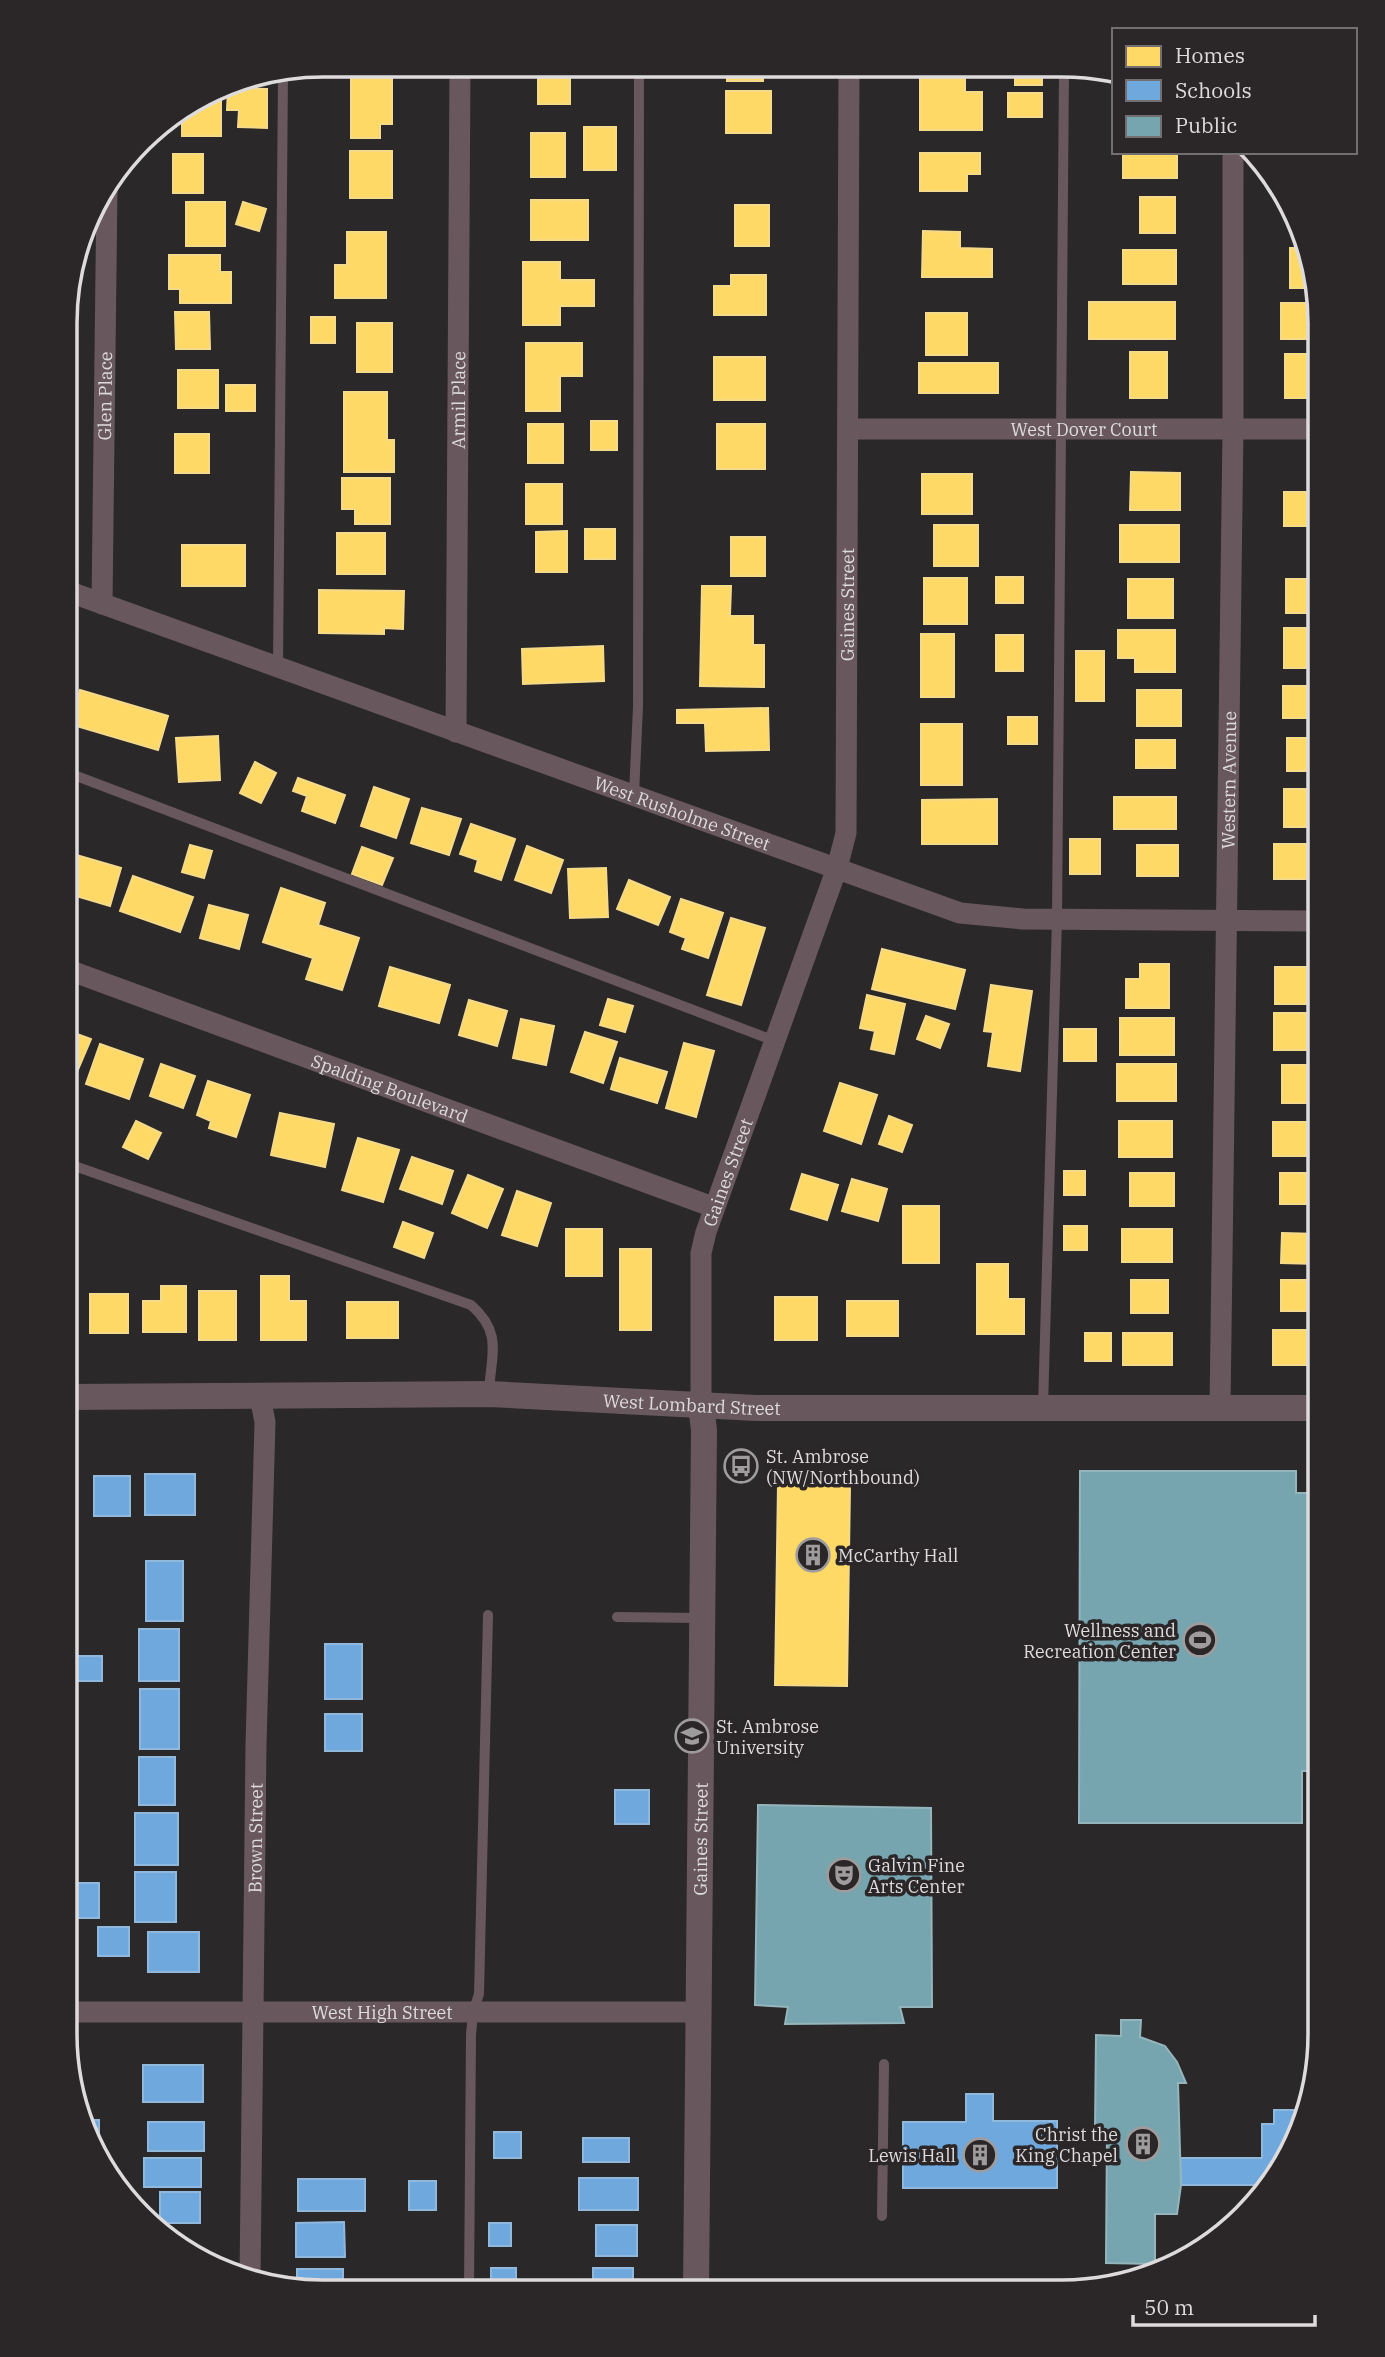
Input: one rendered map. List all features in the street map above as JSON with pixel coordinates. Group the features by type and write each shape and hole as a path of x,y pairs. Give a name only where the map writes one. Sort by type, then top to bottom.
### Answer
{"street":[{"name":"Gaines Street","path":"696,2280 704,1430 699,1365 701,1253 713,1207 837,868 846,833 849,77"},
{"name":"Armil Place","path":"456,732 460,78"},
{"name":"Western Avenue","path":"1220,1408 1233,429 1233,154"},
{"name":"Glen Place","path":"102,604 107,206"},
{"name":"West Dover Court","path":"848,429 1308,429"},
{"name":"West Rusholme Street","path":"77,595 960,913 1057,919 1308,921"},
{"name":"Spalding Boulevard","path":"77,973 713,1207"},
{"name":"West Lombard Street","path":"77,1397 489,1394 701,1406 1307,1408"},
{"name":"Brown Street","path":"250,2269 256,1745 265,1422 260,1397"},
{"name":"West High Street","path":"77,2012 698,2012"}],"lane":[{"path":"1043,1408 1057,919 1064,77"},
{"path":"634,794 638,707 639,78"},
{"path":"278,668 283,81"},
{"path":"77,776 775,1041"},
{"path":"77,1167 471,1305 483,1316 494,1333 489,1394"},
{"path":"469,2280 473,2012 479,1994 488,1615"},
{"path":"617,1617 701,1618"},
{"path":"882,2216 884,2064"}],"building: Homes":[{"path":"727,77 763,77 763,81 727,81"},
{"path":"920,77 965,77 965,92 982,92 982,130 920,130"},
{"path":"1015,77 1042,77 1042,85 1015,85"},
{"path":"351,78 392,78 392,124 380,124 380,138 351,138"},
{"path":"538,78 570,78 570,104 538,104"},
{"path":"248,89 267,89 267,128 238,127 239,110 227,110 228,97"},
{"path":"726,91 771,91 771,133 726,133"},
{"path":"1008,93 1042,93 1042,117 1008,117"},
{"path":"221,99 221,136 182,136 182,121"},
{"path":"584,127 616,127 616,170 584,170"},
{"path":"531,133 565,133 565,177 531,177"},
{"path":"350,151 392,151 392,198 350,198"},
{"path":"920,153 980,153 980,174 967,174 967,191 920,191"},
{"path":"173,154 203,154 203,193 173,193"},
{"path":"1123,154 1177,154 1177,178 1123,178"},
{"path":"1140,197 1175,197 1175,233 1140,233"},
{"path":"531,200 588,200 588,240 531,240"},
{"path":"186,202 225,202 225,246 186,246"},
{"path":"243,202 266,209 259,231 236,224"},
{"path":"735,205 769,205 769,246 735,246"},
{"path":"923,231 960,232 960,248 992,249 992,277 922,277"},
{"path":"347,232 386,232 386,298 335,298 335,265 347,265"},
{"path":"1290,248 1296,248 1305,288 1290,288"},
{"path":"1123,250 1176,250 1176,284 1123,284"},
{"path":"169,255 220,255 220,272 231,272 231,303 180,303 180,289 169,289"},
{"path":"523,262 560,262 560,280 594,280 594,306 560,306 560,325 523,325"},
{"path":"731,275 766,275 766,315 714,315 714,286 731,286"},
{"path":"1089,302 1175,302 1175,339 1089,339"},
{"path":"1281,303 1307,303 1308,339 1281,339"},
{"path":"175,312 209,312 210,349 176,349"},
{"path":"926,313 967,313 967,355 926,355"},
{"path":"311,317 335,317 335,343 311,343"},
{"path":"357,323 392,323 392,372 357,372"},
{"path":"526,343 582,343 582,376 560,376 560,411 526,411"},
{"path":"1130,352 1167,352 1167,398 1130,398"},
{"path":"1285,354 1308,354 1308,398 1285,398"},
{"path":"714,357 765,357 765,400 714,400"},
{"path":"919,363 998,363 998,393 919,393"},
{"path":"178,370 218,370 218,408 178,408"},
{"path":"226,385 255,385 255,411 226,411"},
{"path":"344,392 387,392 387,440 394,440 394,472 344,472"},
{"path":"591,421 617,421 617,450 591,450"},
{"path":"528,424 563,424 563,463 528,463"},
{"path":"717,424 765,424 765,469 717,469"},
{"path":"175,434 209,434 209,473 175,473"},
{"path":"1131,472 1180,473 1180,510 1130,510"},
{"path":"922,474 972,474 972,514 922,514"},
{"path":"342,478 390,478 390,524 355,524 355,509 342,509"},
{"path":"526,484 562,484 562,524 526,524"},
{"path":"1284,492 1308,492 1308,526 1284,526"},
{"path":"934,525 978,525 978,566 934,566"},
{"path":"1120,525 1179,525 1179,562 1120,562"},
{"path":"585,529 615,529 615,559 585,559"},
{"path":"567,531 567,572 536,572 536,532"},
{"path":"337,533 385,533 385,574 337,574"},
{"path":"731,537 765,537 765,576 731,576"},
{"path":"182,545 245,545 245,586 182,586"},
{"path":"996,577 1023,577 1023,603 996,603"},
{"path":"924,578 967,578 967,624 924,624"},
{"path":"1128,579 1173,579 1173,618 1128,618"},
{"path":"1286,579 1308,579 1308,613 1286,613"},
{"path":"702,586 731,586 730,616 753,616 753,645 764,645 764,687 700,686"},
{"path":"319,590 404,591 403,629 384,628 384,634 319,633"},
{"path":"1284,628 1308,628 1308,668 1284,668"},
{"path":"1118,630 1175,630 1175,672 1135,672 1135,658 1118,658"},
{"path":"921,634 954,634 954,697 921,697"},
{"path":"996,635 1023,635 1023,671 996,671"},
{"path":"603,646 604,681 523,684 522,649"},
{"path":"1076,651 1104,651 1104,701 1076,701"},
{"path":"1283,686 1308,686 1308,718 1283,718"},
{"path":"80,690 168,716 158,750 77,726 77,700"},
{"path":"1137,690 1181,690 1181,726 1137,726"},
{"path":"768,708 769,750 706,751 705,723 677,723 677,710"},
{"path":"1008,717 1037,717 1037,744 1008,744"},
{"path":"921,724 962,724 962,785 921,785"},
{"path":"218,736 220,780 179,782 176,738"},
{"path":"1287,738 1308,738 1308,771 1287,771"},
{"path":"1136,740 1175,740 1175,768 1136,768"},
{"path":"255,762 276,773 261,803 240,793"},
{"path":"298,778 345,795 335,823 302,811 307,796 293,791"},
{"path":"374,787 409,799 396,838 361,826"},
{"path":"1284,789 1308,789 1308,827 1284,827"},
{"path":"1114,797 1176,797 1176,829 1114,829"},
{"path":"997,799 997,844 922,844 922,800"},
{"path":"422,808 461,819 449,855 411,843"},
{"path":"471,824 515,839 501,880 475,871 478,860 460,854"},
{"path":"1070,839 1100,839 1100,874 1070,874"},
{"path":"1274,844 1308,844 1308,879 1274,879"},
{"path":"190,845 212,851 204,878 182,872"},
{"path":"1137,845 1178,845 1178,876 1137,876"},
{"path":"527,846 563,860 551,893 515,880"},
{"path":"362,847 393,858 382,885 352,874"},
{"path":"77,855 121,868 110,906 77,896"},
{"path":"606,868 608,917 570,918 568,869"},
{"path":"133,876 193,897 180,932 120,911"},
{"path":"629,880 670,897 658,925 617,909"},
{"path":"281,888 325,903 318,925 359,938 342,990 306,979 313,958 263,942"},
{"path":"681,899 723,913 708,958 682,949 686,938 670,932"},
{"path":"209,905 248,915 239,949 200,938"},
{"path":"731,918 765,928 741,1005 707,995"},
{"path":"882,949 965,970 955,1009 872,989"},
{"path":"1140,964 1169,964 1169,1008 1126,1008 1126,979 1140,979"},
{"path":"390,967 450,985 439,1023 379,1006"},
{"path":"1275,967 1308,967 1308,1004 1275,1004"},
{"path":"991,985 1032,991 1020,1071 988,1066 993,1032 984,1031"},
{"path":"867,995 905,1004 894,1054 871,1049 875,1031 860,1028"},
{"path":"608,999 633,1006 625,1032 600,1025"},
{"path":"469,1000 507,1011 497,1046 459,1035"},
{"path":"1274,1013 1308,1013 1308,1050 1274,1050"},
{"path":"926,1016 949,1024 940,1048 917,1039"},
{"path":"1120,1018 1174,1018 1174,1055 1120,1055"},
{"path":"521,1019 554,1026 546,1065 513,1058"},
{"path":"1064,1029 1096,1029 1096,1061 1064,1061"},
{"path":"585,1032 617,1042 603,1083 571,1072"},
{"path":"77,1034 91,1039 77,1072"},
{"path":"684,1043 714,1051 696,1117 666,1108"},
{"path":"100,1044 143,1059 129,1099 86,1084"},
{"path":"620,1058 667,1072 657,1103 611,1089"},
{"path":"161,1064 195,1076 183,1108 150,1096"},
{"path":"1117,1064 1176,1064 1176,1101 1117,1101"},
{"path":"1282,1065 1308,1065 1308,1103 1282,1103"},
{"path":"208,1081 250,1095 236,1137 209,1128 211,1121 197,1115"},
{"path":"840,1083 877,1095 861,1144 824,1131"},
{"path":"280,1113 334,1124 325,1167 271,1155"},
{"path":"889,1116 912,1125 902,1152 879,1144"},
{"path":"136,1121 161,1133 148,1159 123,1147"},
{"path":"1119,1121 1172,1121 1172,1157 1119,1157"},
{"path":"1273,1122 1308,1122 1308,1156 1273,1156"},
{"path":"358,1138 399,1150 383,1202 342,1190"},
{"path":"412,1157 453,1171 442,1204 400,1189"},
{"path":"1064,1171 1085,1171 1085,1195 1064,1195"},
{"path":"1130,1173 1174,1173 1174,1206 1130,1206"},
{"path":"1280,1173 1308,1173 1307,1204 1280,1204"},
{"path":"802,1174 838,1185 827,1220 791,1209"},
{"path":"468,1175 503,1189 487,1228 452,1213"},
{"path":"852,1179 887,1189 878,1221 842,1211"},
{"path":"517,1191 551,1203 537,1246 502,1235"},
{"path":"903,1206 939,1206 939,1263 903,1263"},
{"path":"403,1222 433,1233 424,1258 394,1247"},
{"path":"1064,1226 1087,1226 1087,1250 1064,1250"},
{"path":"566,1229 602,1229 602,1276 566,1276"},
{"path":"1122,1229 1172,1229 1172,1262 1122,1262"},
{"path":"1282,1233 1307,1234 1307,1264 1281,1263"},
{"path":"620,1249 651,1249 651,1330 620,1330"},
{"path":"977,1264 1008,1264 1008,1299 1024,1299 1024,1334 977,1334"},
{"path":"261,1276 289,1276 289,1301 306,1301 306,1340 261,1340"},
{"path":"1131,1280 1168,1280 1168,1313 1131,1313"},
{"path":"1281,1280 1307,1280 1307,1311 1281,1311"},
{"path":"161,1286 186,1286 186,1332 143,1332 143,1301 161,1301"},
{"path":"199,1291 236,1291 236,1340 199,1340"},
{"path":"90,1294 128,1294 128,1333 90,1333"},
{"path":"775,1297 817,1297 817,1340 775,1340"},
{"path":"847,1301 898,1301 898,1336 847,1336"},
{"path":"347,1302 398,1302 398,1338 347,1338"},
{"path":"1273,1330 1307,1330 1307,1365 1273,1365"},
{"path":"1085,1333 1111,1333 1111,1361 1085,1361"},
{"path":"1123,1333 1172,1333 1172,1365 1123,1365"},
{"name":"McCarthy Hall","path":"778,1485 850,1486 847,1686 775,1685"}],"building: Schools":[{"path":"145,1474 195,1474 195,1515 145,1515"},
{"path":"94,1476 130,1476 130,1516 94,1516"},
{"path":"146,1561 183,1561 183,1621 146,1621"},
{"path":"139,1629 179,1629 179,1681 139,1681"},
{"path":"325,1644 362,1644 362,1699 325,1699"},
{"path":"77,1656 102,1656 102,1681 77,1681"},
{"path":"140,1689 179,1689 179,1749 140,1749"},
{"path":"325,1714 362,1714 362,1751 325,1751"},
{"path":"139,1757 175,1757 175,1805 139,1805"},
{"path":"615,1790 649,1790 649,1824 615,1824"},
{"path":"135,1813 178,1813 178,1865 135,1865"},
{"path":"135,1872 176,1872 176,1922 135,1922"},
{"path":"77,1883 99,1883 99,1918 77,1918"},
{"path":"98,1927 129,1927 129,1956 98,1956"},
{"path":"148,1932 199,1932 199,1972 148,1972"},
{"path":"143,2065 203,2065 203,2102 143,2102"},
{"name":"Lewis Hall","path":"966,2094 993,2094 993,2121 1057,2121 1057,2188 903,2188 903,2122 966,2122"},
{"path":"1274,2110 1296,2110 1283,2143 1256,2185 1181,2185 1180,2158 1262,2158 1262,2124 1274,2124"},
{"path":"93,2120 99,2120 99,2136"},
{"path":"148,2122 204,2122 204,2151 148,2151"},
{"path":"494,2132 521,2132 521,2158 494,2158"},
{"path":"583,2138 629,2138 629,2162 583,2162"},
{"path":"144,2158 201,2158 201,2187 144,2187"},
{"path":"579,2178 638,2178 638,2210 579,2210"},
{"path":"298,2179 365,2179 365,2211 298,2211"},
{"path":"409,2181 436,2181 436,2210 409,2210"},
{"path":"160,2192 200,2192 200,2223 166,2223 160,2218"},
{"path":"344,2222 345,2257 296,2257 296,2223"},
{"path":"489,2223 511,2223 511,2246 489,2246"},
{"path":"596,2225 637,2225 637,2256 596,2256"},
{"path":"491,2268 516,2268 516,2280 491,2280"},
{"path":"593,2268 633,2268 633,2280 593,2280"},
{"path":"297,2269 343,2269 343,2280 297,2278"}],"building: Public":[{"name":"Wellness and Recreation Center","path":"1080,1471 1296,1471 1296,1493 1307,1493 1307,1771 1302,1771 1302,1823 1079,1823"},
{"name":"Galvin Fine Arts Center","path":"758,1805 931,1808 932,2007 900,2007 904,2023 785,2024 788,2007 755,2005"},
{"name":"Christ the King Chapel","path":"1121,2020 1141,2020 1140,2037 1165,2046 1177,2062 1186,2083 1178,2083 1181,2185 1177,2214 1155,2214 1155,2261 1149,2264 1106,2263 1107,2131 1095,2131 1096,2035 1121,2036"}],"place":[{"name":"St. Ambrose (NW/Northbound)","path":"741,1466"},
{"name":"McCarthy Hall","path":"813,1555"},
{"name":"Wellness and Recreation Center","path":"1200,1640"},
{"name":"St. Ambrose University","path":"692,1736"},
{"name":"Galvin Fine Arts Center","path":"844,1875"},
{"name":"Christ the King Chapel","path":"1143,2144"},
{"name":"Lewis Hall","path":"980,2155"}]}
